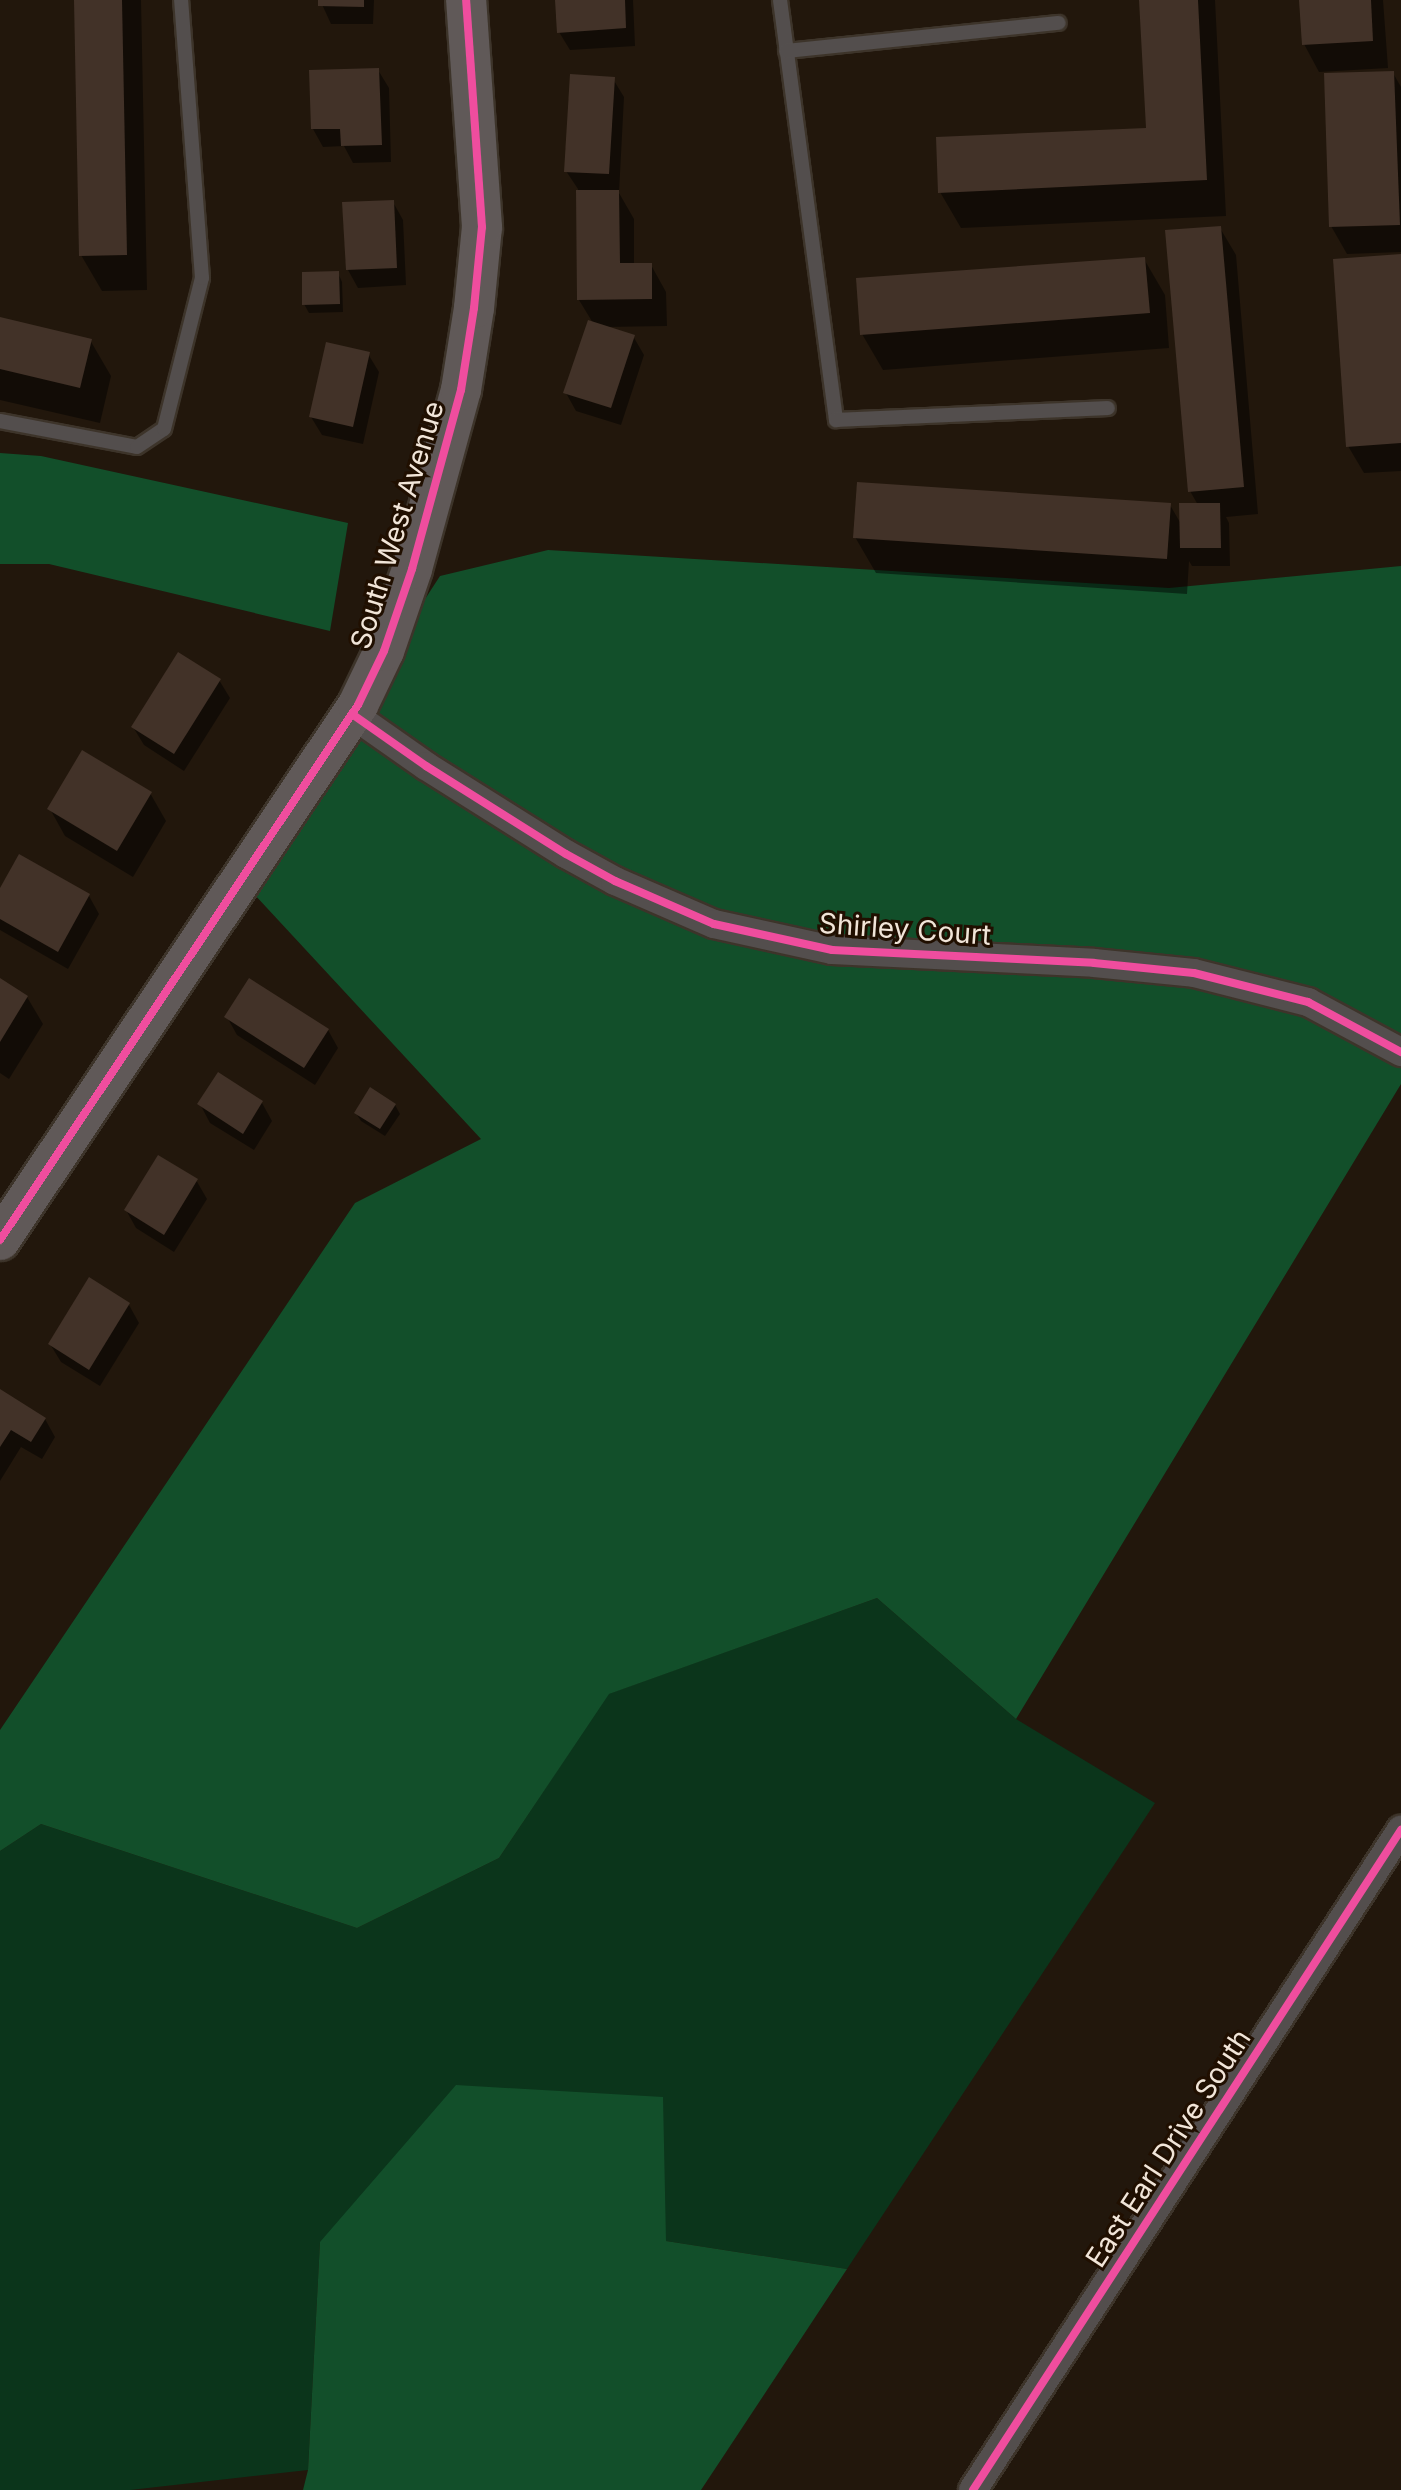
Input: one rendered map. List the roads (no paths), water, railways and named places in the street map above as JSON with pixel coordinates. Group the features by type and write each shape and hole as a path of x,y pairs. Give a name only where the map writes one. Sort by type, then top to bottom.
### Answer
{"street":[{"name":"South West Avenue","path":"0,1240 352,714 384,651 412,569 461,390 474,308 482,227 466,0"},
{"name":"Shirley Court","path":"352,714 426,766 566,854 615,881 714,924 832,950 1094,963 1194,973 1308,1002 1366,1030 1401,1052"},
{"name":"East Earl Drive South","path":"973,2490 1401,1830"}],"lane":[{"path":"0,421 137,447 164,429 202,278 181,0"},
{"path":"780,0 836,420 1108,408"},
{"path":"786,51 1059,23"}]}
